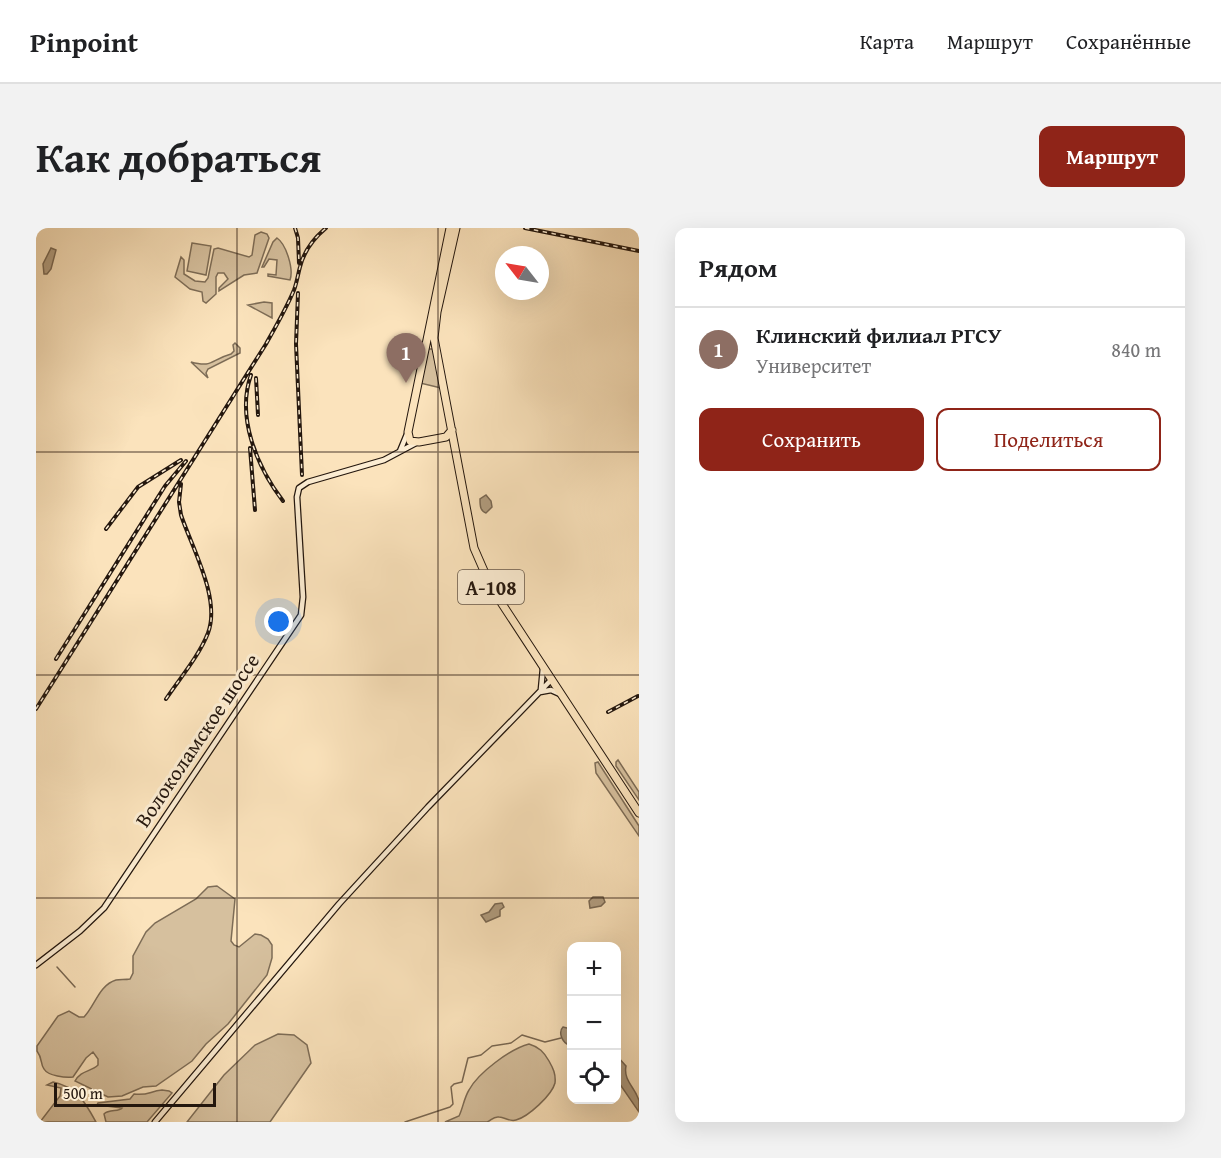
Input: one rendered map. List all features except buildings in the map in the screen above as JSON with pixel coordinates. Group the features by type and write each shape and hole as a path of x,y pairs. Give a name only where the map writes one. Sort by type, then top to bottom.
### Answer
{"highway":[{"name":"А-108","path":"450,228 434,328 469,527 481,567 491,587 639,813"},
{"name":"А-108","path":"408,432 434,306 456,228"},
{"path":"425,349 430,346 437,350"},
{"path":"408,432 410,441 419,442 446,437 452,430"},
{"path":"446,437 454,442"}],"street":[{"path":"393,456 403,447 408,432"},
{"name":"Волоколамское шоссе","path":"36,965 80,931 104,908 301,615 303,597 297,496 299,488 308,482 393,456 419,442"},
{"path":"540,692 543,678 542,665"},
{"path":"155,1122 339,904 552,679"},
{"path":"540,692 551,690 562,694"}],"shaded area":[{"path":"261,232 267,234 269,238 257,273 244,275 219,291 228,279 224,273 218,273 216,294 206,303 203,301 202,292 190,289 175,277 181,257 184,260 184,274 195,281 205,282 208,278 214,249 218,248 249,257 252,255 255,235"},
{"path":"277,238 288,257 291,270 290,280 268,276 268,274 276,275 277,260 269,259 262,267"},
{"path":"192,243 211,246 206,275 187,271"},
{"path":"51,248 56,250 51,269 44,274 43,264"},
{"path":"272,303 272,318 248,305"},
{"path":"235,343 240,348 240,353 208,369 206,373 208,378 191,362 204,364 231,354"},
{"path":"428,349 433,349 441,388 420,383"},
{"path":"486,495 492,507 486,513 481,509 480,499"},
{"path":"618,760 639,792 639,800 616,766"},
{"path":"598,762 639,826 639,836 596,773 595,763"},
{"path":"217,886 235,899 231,941 234,945 239,947 255,934 268,939 272,945 272,958 267,975 228,1024 206,1044 192,1061 156,1086 143,1087 122,1096 108,1097 75,1081 80,1075 98,1065 98,1059 93,1052 73,1077 57,1076 46,1071 37,1046 58,1016 69,1011 79,1017 84,1017 105,986 116,980 130,979 133,973 133,956 146,932 155,923 196,899 208,887"},
{"path":"593,897 603,897 605,902 601,906 590,908 589,901"},
{"path":"502,903 504,907 500,910 500,916 486,922 481,915 489,912 495,904"},
{"path":"563,1027 567,1028 567,1044 562,1039"},
{"path":"278,1034 294,1035 307,1045 311,1063 270,1122 187,1122 224,1075 255,1045"},
{"path":"529,1044 543,1052 555,1074 553,1088 539,1105 527,1115 516,1120 497,1117 487,1122 445,1122 459,1116 473,1083 487,1069 504,1056"},
{"path":"621,1060 626,1066 626,1076 639,1101 639,1112 621,1086"},
{"path":"53,1082 61,1084 79,1096 96,1122 40,1122 60,1096 61,1088 47,1085"},
{"path":"162,1090 172,1093 147,1122 106,1122 104,1114 122,1108 97,1105 130,1099 134,1094"}],"waterway":[{"path":"57,967 75,987"},
{"path":"405,1122 453,1104 451,1087 462,1082 468,1058 481,1055 492,1046 511,1043 522,1035 545,1042 561,1038"}],"railway":[{"path":"295,228 298,238 299,263"},
{"path":"36,709 266,344 294,290 307,250 326,228"},
{"path":"525,228 639,251"},
{"path":"298,293 296,344 302,475"},
{"path":"251,375 246,408 252,441 265,473 283,501"},
{"path":"256,378 258,415"},
{"path":"250,448 255,510"},
{"path":"106,529 138,487 181,460"},
{"path":"56,659 165,486 186,461"},
{"path":"166,699 200,650 211,620 211,605 204,574 181,515 179,502 181,484"},
{"path":"608,712 638,696"}],"place":[{"name":"Клинский филиал РГСУ","path":"406,383"}]}
